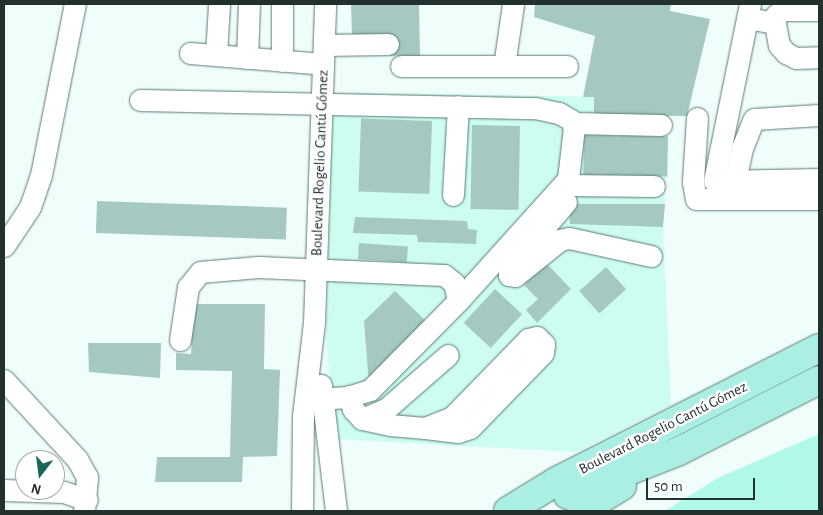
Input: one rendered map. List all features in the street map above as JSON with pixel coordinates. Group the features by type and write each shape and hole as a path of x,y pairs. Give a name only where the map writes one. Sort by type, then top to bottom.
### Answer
{"main road":[{"name":"Boulevard Rogelio Cantú Gómez","path":"508,511 557,481 819,348"},
{"name":"Boulevard Rogelio Cantú Gómez","path":"541,511 572,492 679,451 818,381"},
{"path":"581,511 679,451"}],"street":[{"path":"4,246 30,207 41,175 75,4"},
{"path":"216,56 219,4"},
{"path":"246,58 249,4"},
{"path":"282,4 282,61"},
{"name":"Boulevard Rogelio Cantú Gómez","path":"302,511 314,399 314,323 325,4"},
{"path":"504,66 513,4"},
{"path":"819,10 782,10 776,15 775,23 779,45 786,53 796,58 819,57"},
{"path":"714,181 749,11 775,23"},
{"path":"190,53 282,61 388,44"},
{"path":"401,66 567,66"},
{"path":"140,100 322,101 535,108 567,116 572,123 571,185 510,268 509,275 515,276 560,240 569,238 652,256"},
{"path":"453,196 458,106"},
{"path":"735,181 742,148 754,119 819,115"},
{"path":"697,118 692,182 693,197 701,200 819,199"},
{"path":"572,123 661,125"},
{"path":"692,182 819,179"},
{"path":"314,399 349,396 376,385 571,185 654,186"},
{"path":"180,340 188,286 200,272 258,268 316,272 444,275 454,283 458,301"},
{"path":"349,396 352,408 362,419 390,425 458,432 470,428 543,353 544,344 537,337 528,339 452,417 425,428"},
{"path":"362,419 386,409 448,355"},
{"path":"4,380 78,459 87,476 85,506 64,492 4,490"},
{"name":"Boulevard Rogelio Cantú Gómez","path":"314,399 336,511"}],"shaded area":[{"path":"333,93 692,98 687,116 669,116 663,227 671,405 577,452 335,439 326,336"},
{"path":"819,434 819,511 665,511 718,478"}],"building":[{"path":"351,4 419,4 420,57 390,56 390,38 352,38"},
{"path":"535,4 671,4 670,11 710,19 687,116 594,115 594,97 583,97 595,36 534,17"},
{"path":"361,119 432,121 429,194 358,191"},
{"path":"472,125 520,126 519,210 471,209"},
{"path":"584,135 668,136 667,176 583,175"},
{"path":"97,201 287,208 286,240 96,233"},
{"path":"569,204 665,204 663,227 570,224"},
{"path":"355,217 467,221 468,229 477,230 476,244 418,242 417,235 353,233"},
{"path":"359,243 408,246 407,262 358,259"},
{"path":"546,263 571,289 537,323 526,310 538,299 524,285"},
{"path":"606,267 626,289 599,313 579,291"},
{"path":"495,289 522,314 491,348 464,323"},
{"path":"395,291 428,323 369,385 364,321"},
{"path":"193,304 265,304 264,369 280,370 277,456 243,457 242,482 155,482 157,457 230,457 232,371 176,370 176,353 191,354"},
{"path":"88,343 161,343 160,378 89,372"}]}
